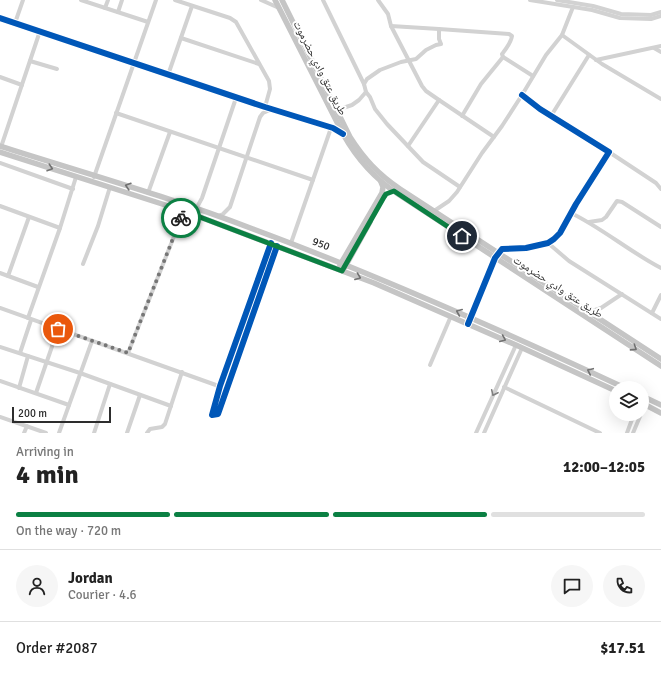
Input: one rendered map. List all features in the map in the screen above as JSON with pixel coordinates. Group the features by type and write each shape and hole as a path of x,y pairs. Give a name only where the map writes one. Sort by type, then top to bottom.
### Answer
{"main road":[{"name":"طريق عتق وادي حضرموت","path":"275,0 343,134 381,182 497,256 589,312 661,359"},
{"name":"طريق عتق وادي حضرموت","path":"282,0 360,157 386,179 497,256 661,366"},
{"name":"950","path":"0,148 76,177 93,179 110,187 184,211 374,283 451,316 609,388"},
{"name":"950","path":"0,148 93,179 148,192 291,243 471,317 611,381"},
{"path":"344,264 382,193 383,187 381,182"},
{"path":"340,270 386,194 394,191"},
{"path":"649,399 661,405"},
{"path":"649,407 661,413"}],"street":[{"path":"15,23 23,0"},
{"path":"81,0 148,22"},
{"path":"105,8 108,0"},
{"path":"118,12 122,0"},
{"path":"93,179 156,0"},
{"path":"175,0 234,20 238,24 269,81 270,87 265,107"},
{"path":"261,0 279,8"},
{"path":"323,0 375,109 423,162 460,187"},
{"path":"378,0 388,14 391,26 426,91 494,137"},
{"path":"530,0 592,10 620,18 651,19 661,16"},
{"path":"557,0 593,6 621,14 651,14 661,12"},
{"path":"168,74 192,6"},
{"path":"434,211 449,201 460,187 482,152 494,137 522,95 546,54 562,35 573,7"},
{"path":"0,18 236,98 335,129 343,134"},
{"path":"391,26 509,34 512,36 512,39 502,54 503,57 481,84 462,116"},
{"path":"364,84 367,79 380,70 401,62 416,59 431,48 441,44 439,39 439,29"},
{"path":"0,148 40,31"},
{"path":"562,35 596,60 661,99"},
{"path":"181,38 260,64"},
{"path":"596,60 661,46"},
{"path":"654,48 661,52"},
{"path":"551,116 589,55"},
{"path":"503,57 533,76"},
{"path":"30,61 57,69"},
{"path":"0,77 22,85"},
{"path":"336,110 352,105 366,92"},
{"path":"522,95 551,116 656,183 661,188"},
{"path":"196,209 202,198 236,98"},
{"path":"408,146 439,100"},
{"path":"218,216 224,214 230,207 260,117 271,109"},
{"path":"116,113 313,180"},
{"path":"291,243 334,118"},
{"path":"148,192 170,132"},
{"path":"468,324 497,256 502,249 526,248 548,243 554,240 609,152"},
{"path":"0,163 73,189"},
{"path":"20,353 38,287 60,228 76,177"},
{"path":"83,264 98,226 110,187"},
{"path":"589,222 602,220 606,217 617,201 622,202 661,227"},
{"path":"0,206 60,228"},
{"path":"128,353 184,211"},
{"path":"571,213 589,222 628,249 661,268"},
{"path":"8,276 29,217"},
{"path":"271,243 220,386 212,415 218,414 277,246"},
{"path":"548,243 569,261 661,319"},
{"path":"0,273 38,287"},
{"path":"589,312 601,308 622,294"},
{"path":"652,313 661,295"},
{"path":"0,308 227,389"},
{"path":"430,365 451,316"},
{"path":"36,394 58,329"},
{"path":"60,433 92,340"},
{"path":"476,433 516,345"},
{"path":"0,347 80,373 171,406"},
{"path":"484,433 522,348"},
{"path":"19,388 28,356"},
{"path":"147,433 150,429 162,427 165,424 182,372"},
{"path":"0,381 69,405"},
{"path":"94,433 110,384"},
{"path":"504,387 600,433"},
{"path":"127,433 140,395"},
{"path":"0,417 46,433"},
{"path":"627,433 631,421"},
{"path":"633,433 638,421"},
{"path":"24,433 27,426"}],"cycle path":[{"path":"0,18 265,107 333,128 343,134"},
{"path":"468,324 495,258 502,249 526,248 548,243 554,239 560,233 576,204 609,152 540,109 522,95"},
{"path":"271,243 220,386 212,415 218,414 277,246"}],"way so far":[{"path":"58,329 128,353 181,218"}],"route":[{"path":"181,218 184,211 342,271 384,197 386,194 394,191 462,236"}]}
